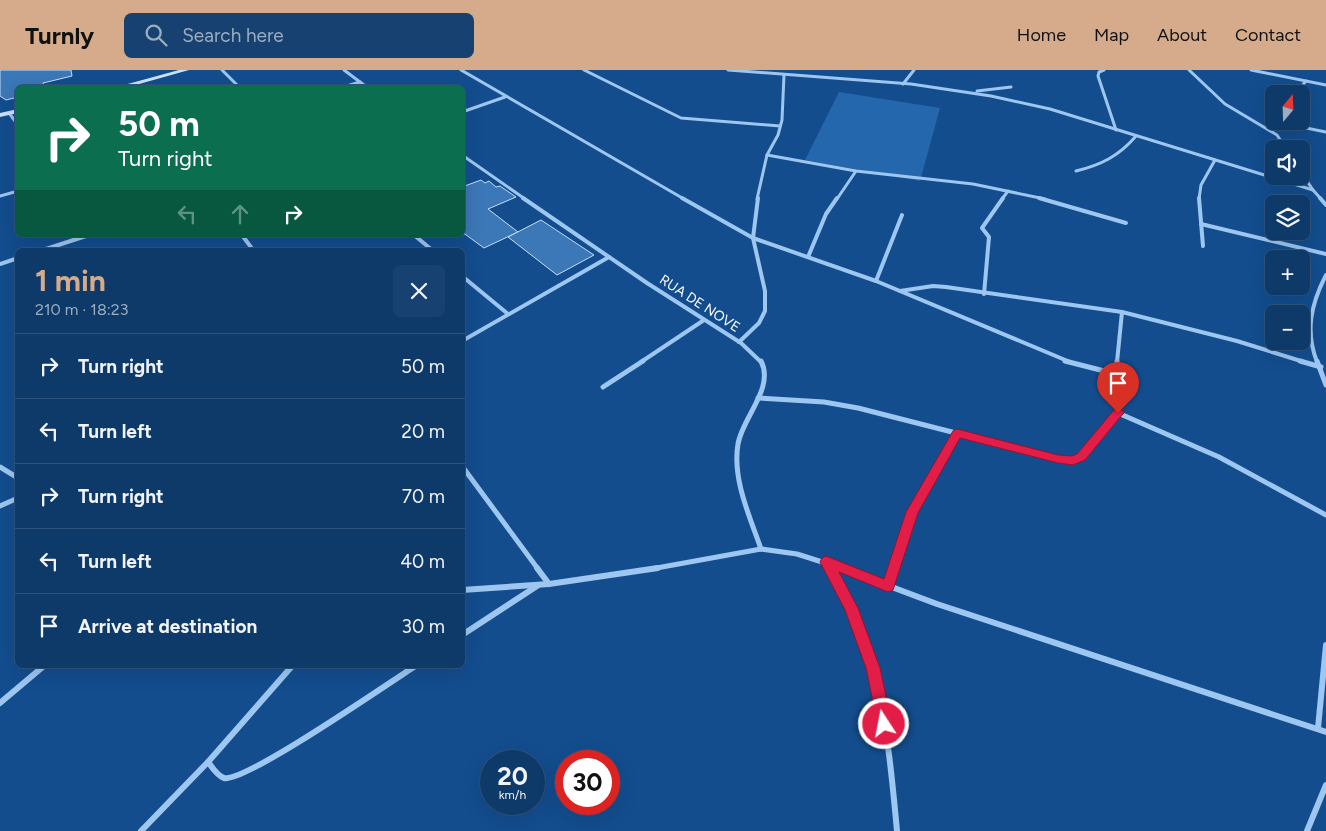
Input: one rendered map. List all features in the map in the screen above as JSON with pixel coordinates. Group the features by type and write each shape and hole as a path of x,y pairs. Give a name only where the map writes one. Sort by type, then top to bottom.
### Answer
{"main road":[{"path":"123,85 175,71 186,70"},
{"path":"0,115 15,112"}],"street":[{"path":"222,70 237,85"},
{"path":"344,70 364,85"},
{"path":"461,70 753,238 900,291 1063,360 1116,374"},
{"path":"584,70 681,118 780,126"},
{"path":"728,70 903,84 971,92 1050,110 1313,190"},
{"path":"903,84 914,70"},
{"path":"1094,70 1100,72 1104,70"},
{"path":"1189,70 1225,104 1277,135 1280,140"},
{"path":"1251,70 1326,85"},
{"path":"1100,72 1098,76 1116,130"},
{"path":"739,342 762,319 765,309 764,287 753,238 763,170 780,126 785,97 784,75"},
{"path":"1303,85 1306,81"},
{"path":"350,85 360,82"},
{"path":"971,92 1011,87"},
{"path":"465,111 505,97"},
{"path":"9,113 15,121"},
{"path":"1310,129 1326,132"},
{"path":"1277,130 1277,135"},
{"path":"1076,171 1108,162 1125,150 1136,136"},
{"path":"767,156 856,171 939,179 1008,191 1080,207 1126,223"},
{"name":"RUA DE NOVE","path":"465,157 609,257 739,342 761,359 764,370 758,398 741,433 738,445 739,480 761,549"},
{"path":"1203,246 1198,202 1202,185 1214,160"},
{"path":"808,257 826,214 856,171"},
{"path":"1310,185 1326,205"},
{"path":"984,294 989,237 982,228 1008,191"},
{"path":"0,196 15,192"},
{"path":"876,282 902,215"},
{"path":"1201,224 1326,254"},
{"path":"49,248 83,237"},
{"path":"243,237 252,248"},
{"path":"416,237 430,248"},
{"path":"465,339 609,257"},
{"path":"0,264 15,259"},
{"path":"1326,275 1314,296 1310,322 1314,353 1322,367 1326,385"},
{"path":"465,278 508,314"},
{"path":"900,291 932,286 1122,312 1237,341 1322,367"},
{"path":"758,398 824,402 858,408 1058,459 1073,461 1081,457 1118,413 1116,374 1122,312"},
{"path":"603,387 704,320"},
{"path":"1118,413 1219,456 1326,515"},
{"path":"888,586 912,512 957,434"},
{"path":"0,466 15,476"},
{"path":"465,470 548,584"},
{"path":"0,506 15,499"},
{"path":"465,590 548,584 633,572 761,549 797,554 826,562 888,586 1088,655 1212,692 1326,732"},
{"path":"826,562 851,608 873,668 891,762 898,831"},
{"path":"465,633 539,585"},
{"path":"1318,728 1326,645"},
{"path":"0,703 41,668"},
{"path":"141,831 208,762 290,668"},
{"path":"208,762 217,774 224,778 236,777 290,748 412,668"},
{"path":"1307,831 1326,785"}],"shaded area":[{"path":"839,92 940,108 920,181 805,160"}],"building":[{"path":"0,70 71,70 72,76 43,83 44,85 15,85 15,98 6,100 0,96"},
{"path":"481,180 485,183 489,181 496,187 500,186 516,197 488,209 518,232 484,248 465,234 465,186"},
{"path":"541,220 594,255 557,275 508,237"}],"route":[{"path":"884,724 873,668 851,608 826,562 888,586 912,512 933,472 957,434 1073,461 1081,457 1118,413"}]}
